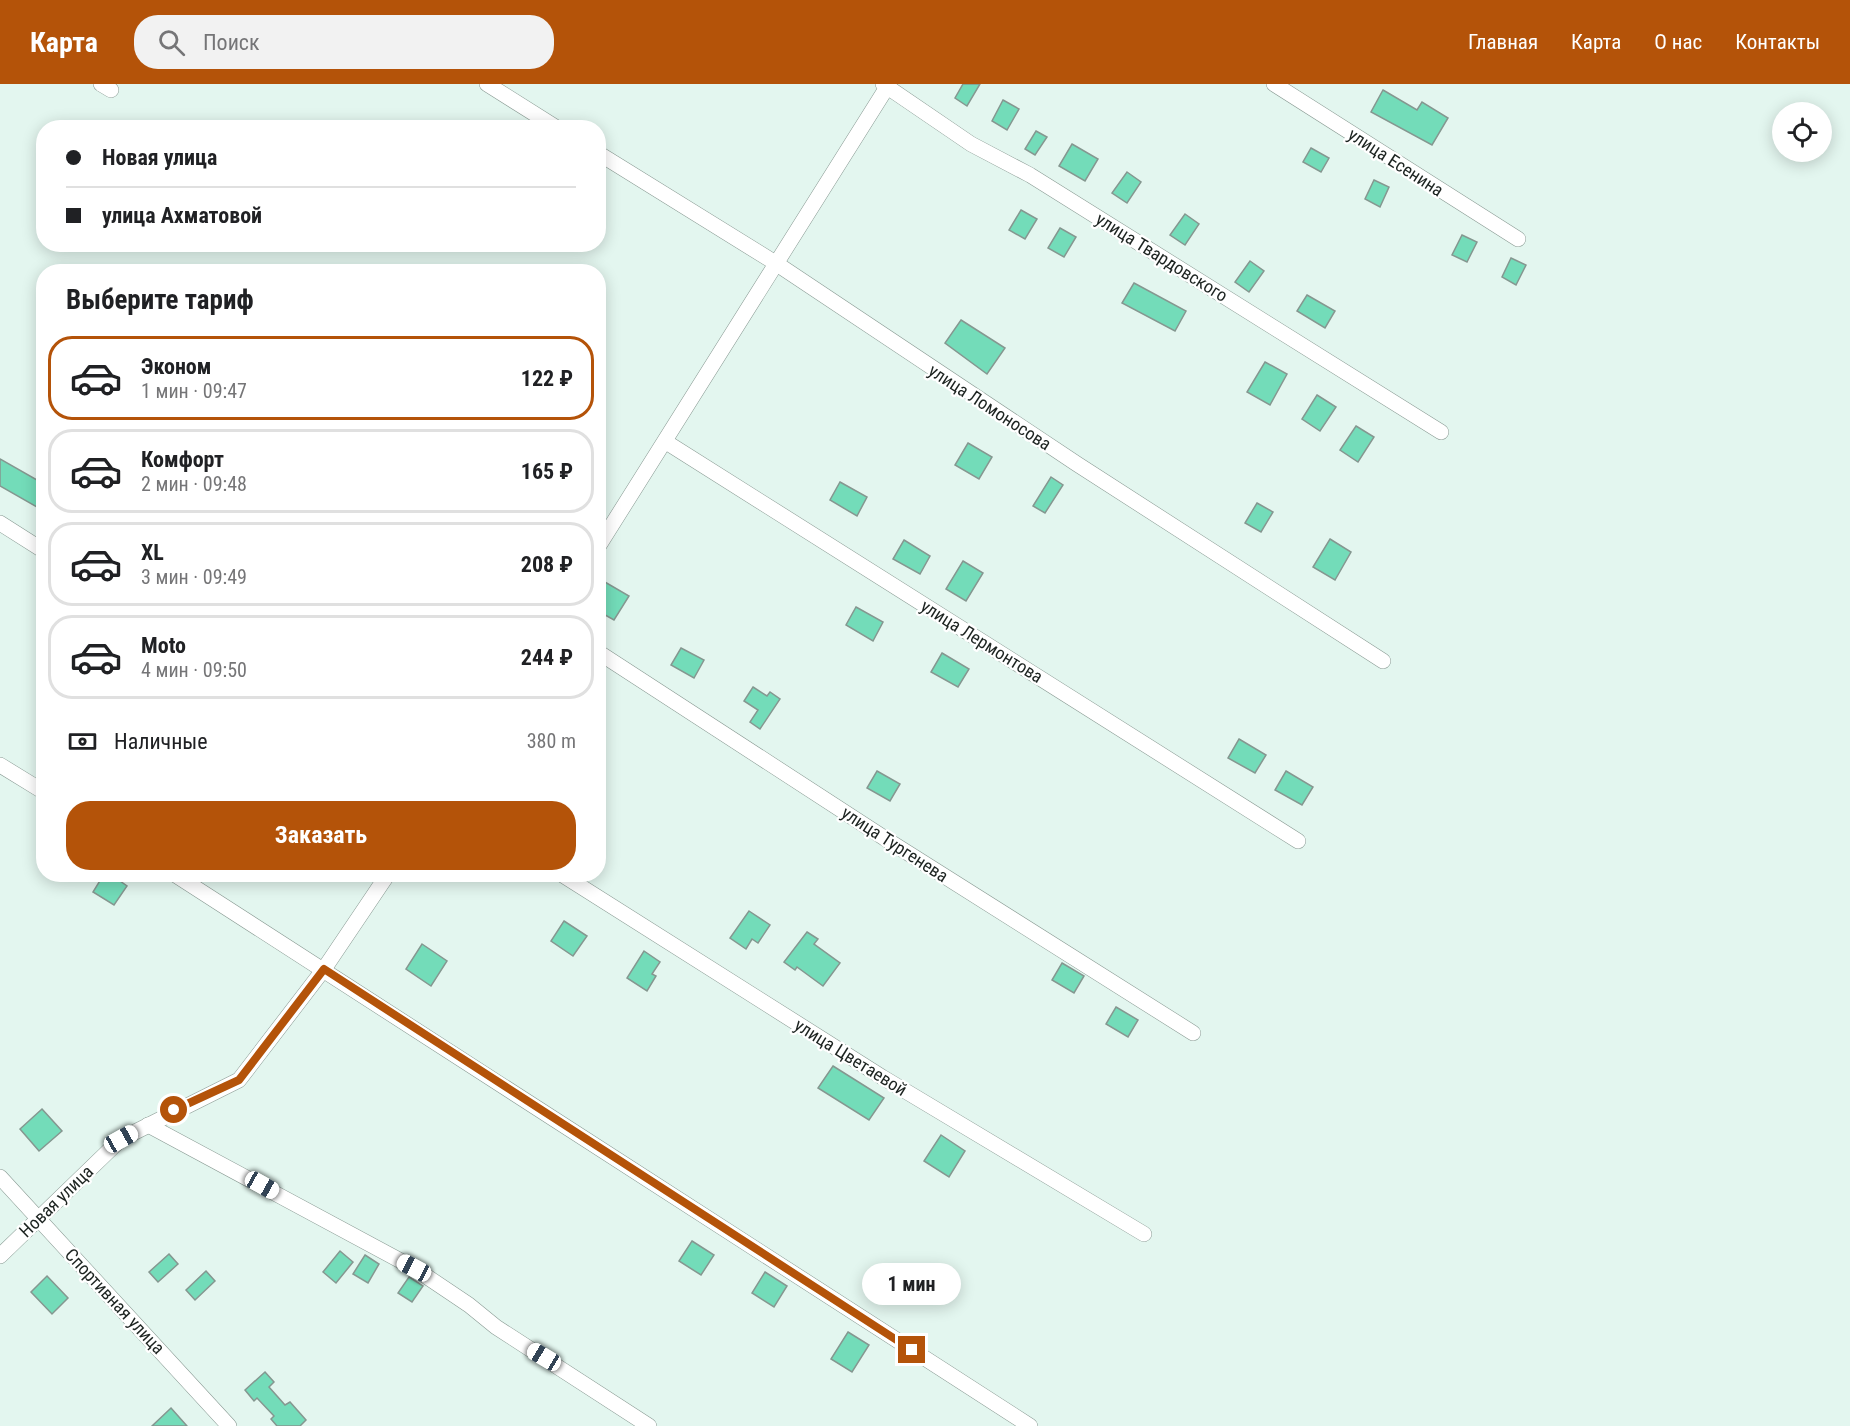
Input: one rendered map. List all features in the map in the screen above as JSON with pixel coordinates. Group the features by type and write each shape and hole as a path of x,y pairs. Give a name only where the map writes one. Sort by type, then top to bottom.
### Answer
{"street":[{"path":"487,84 544,120"},
{"name":"улица Есенина","path":"1274,84 1518,239"},
{"path":"606,535 887,85"},
{"name":"улица Твардовского","path":"887,85 971,144 1030,175 1441,432"},
{"name":"улица Ломоносова","path":"606,158 777,264 1067,458 1383,660"},
{"name":"улица Лермонтова","path":"666,442 1298,841"},
{"path":"0,524 36,546"},
{"name":"улица Тургенева","path":"606,657 892,843 1193,1033"},
{"path":"0,765 36,787"},
{"path":"187,882 1030,1426"},
{"path":"324,969 383,882"},
{"name":"улица Цветаевой","path":"574,882 882,1077 1144,1234"},
{"name":"Новая улица","path":"0,1256 121,1139 174,1110 239,1080 324,969"},
{"path":"148,1125 414,1268 496,1327 639,1423"},
{"name":"Спортивная улица","path":"0,1177 230,1426"}],"building":[{"path":"963,84 980,84 967,106 955,98"},
{"path":"1383,90 1417,110 1422,102 1448,118 1432,145 1371,112"},
{"path":"1003,100 1019,109 1007,130 992,121"},
{"path":"1036,131 1047,137 1035,155 1025,149"},
{"path":"1072,144 1098,159 1085,181 1059,166"},
{"path":"1311,148 1329,158 1321,172 1303,162"},
{"path":"1127,172 1141,182 1127,203 1112,193"},
{"path":"1374,180 1389,187 1380,207 1365,199"},
{"path":"1021,210 1037,219 1025,239 1009,230"},
{"path":"1185,214 1199,224 1185,245 1170,235"},
{"path":"1060,228 1076,237 1064,257 1048,248"},
{"path":"1462,235 1477,242 1467,262 1452,255"},
{"path":"1511,258 1526,265 1516,285 1502,277"},
{"path":"1250,261 1264,271 1249,292 1235,282"},
{"path":"1134,283 1186,311 1175,331 1122,303"},
{"path":"1307,295 1335,311 1325,328 1297,311"},
{"path":"961,320 1005,348 987,374 945,343"},
{"path":"1265,362 1287,374 1270,405 1247,392"},
{"path":"1317,395 1336,407 1320,431 1302,419"},
{"path":"1356,426 1374,437 1358,462 1340,450"},
{"path":"968,443 992,457 979,479 955,465"},
{"path":"0,459 36,479 36,506 0,486"},
{"path":"1051,477 1063,485 1045,513 1033,506"},
{"path":"840,482 867,497 857,516 830,500"},
{"path":"1257,503 1273,512 1261,532 1245,523"},
{"path":"1330,539 1351,552 1335,580 1313,567"},
{"path":"904,540 930,556 920,574 893,559"},
{"path":"963,561 983,573 966,601 946,589"},
{"path":"606,583 629,596 614,620 606,616"},
{"path":"856,607 883,622 873,641 846,625"},
{"path":"681,648 704,660 694,678 671,665"},
{"path":"942,653 969,669 958,687 931,672"},
{"path":"753,687 767,696 770,692 780,699 760,729 750,722 758,710 744,701"},
{"path":"1239,739 1266,755 1255,773 1228,758"},
{"path":"877,771 900,784 890,801 867,788"},
{"path":"1286,771 1313,787 1302,805 1275,790"},
{"path":"99,882 121,882 127,886 114,905 93,892"},
{"path":"749,911 770,925 758,943 752,939 746,949 730,938"},
{"path":"564,921 587,936 573,956 551,941"},
{"path":"807,932 818,939 814,944 840,963 823,986 797,967 795,970 784,962"},
{"path":"422,944 447,961 431,986 406,969"},
{"path":"644,951 660,962 652,974 656,976 647,991 627,978"},
{"path":"1062,963 1084,976 1074,993 1052,980"},
{"path":"1116,1007 1138,1020 1128,1037 1106,1024"},
{"path":"833,1066 884,1098 869,1120 818,1088"},
{"path":"42,1109 62,1131 39,1151 20,1129"},
{"path":"941,1135 965,1151 949,1177 924,1161"},
{"path":"692,1241 714,1255 701,1275 679,1261"},
{"path":"340,1251 353,1262 336,1283 323,1272"},
{"path":"169,1254 178,1264 158,1282 149,1272"},
{"path":"365,1255 379,1264 368,1283 353,1274"},
{"path":"206,1271 215,1281 195,1300 186,1290"},
{"path":"765,1272 787,1286 774,1307 752,1293"},
{"path":"47,1276 68,1298 52,1314 31,1292"},
{"path":"409,1277 423,1286 412,1302 398,1293"},
{"path":"848,1332 869,1345 852,1372 831,1359"},
{"path":"265,1372 274,1382 269,1387 285,1405 290,1402 306,1420 300,1426 277,1426 271,1419 274,1416 257,1398 254,1401 245,1390"},
{"path":"171,1408 187,1426 152,1426"}],"route":[{"path":"174,1110 239,1080 324,969 912,1350"}]}
